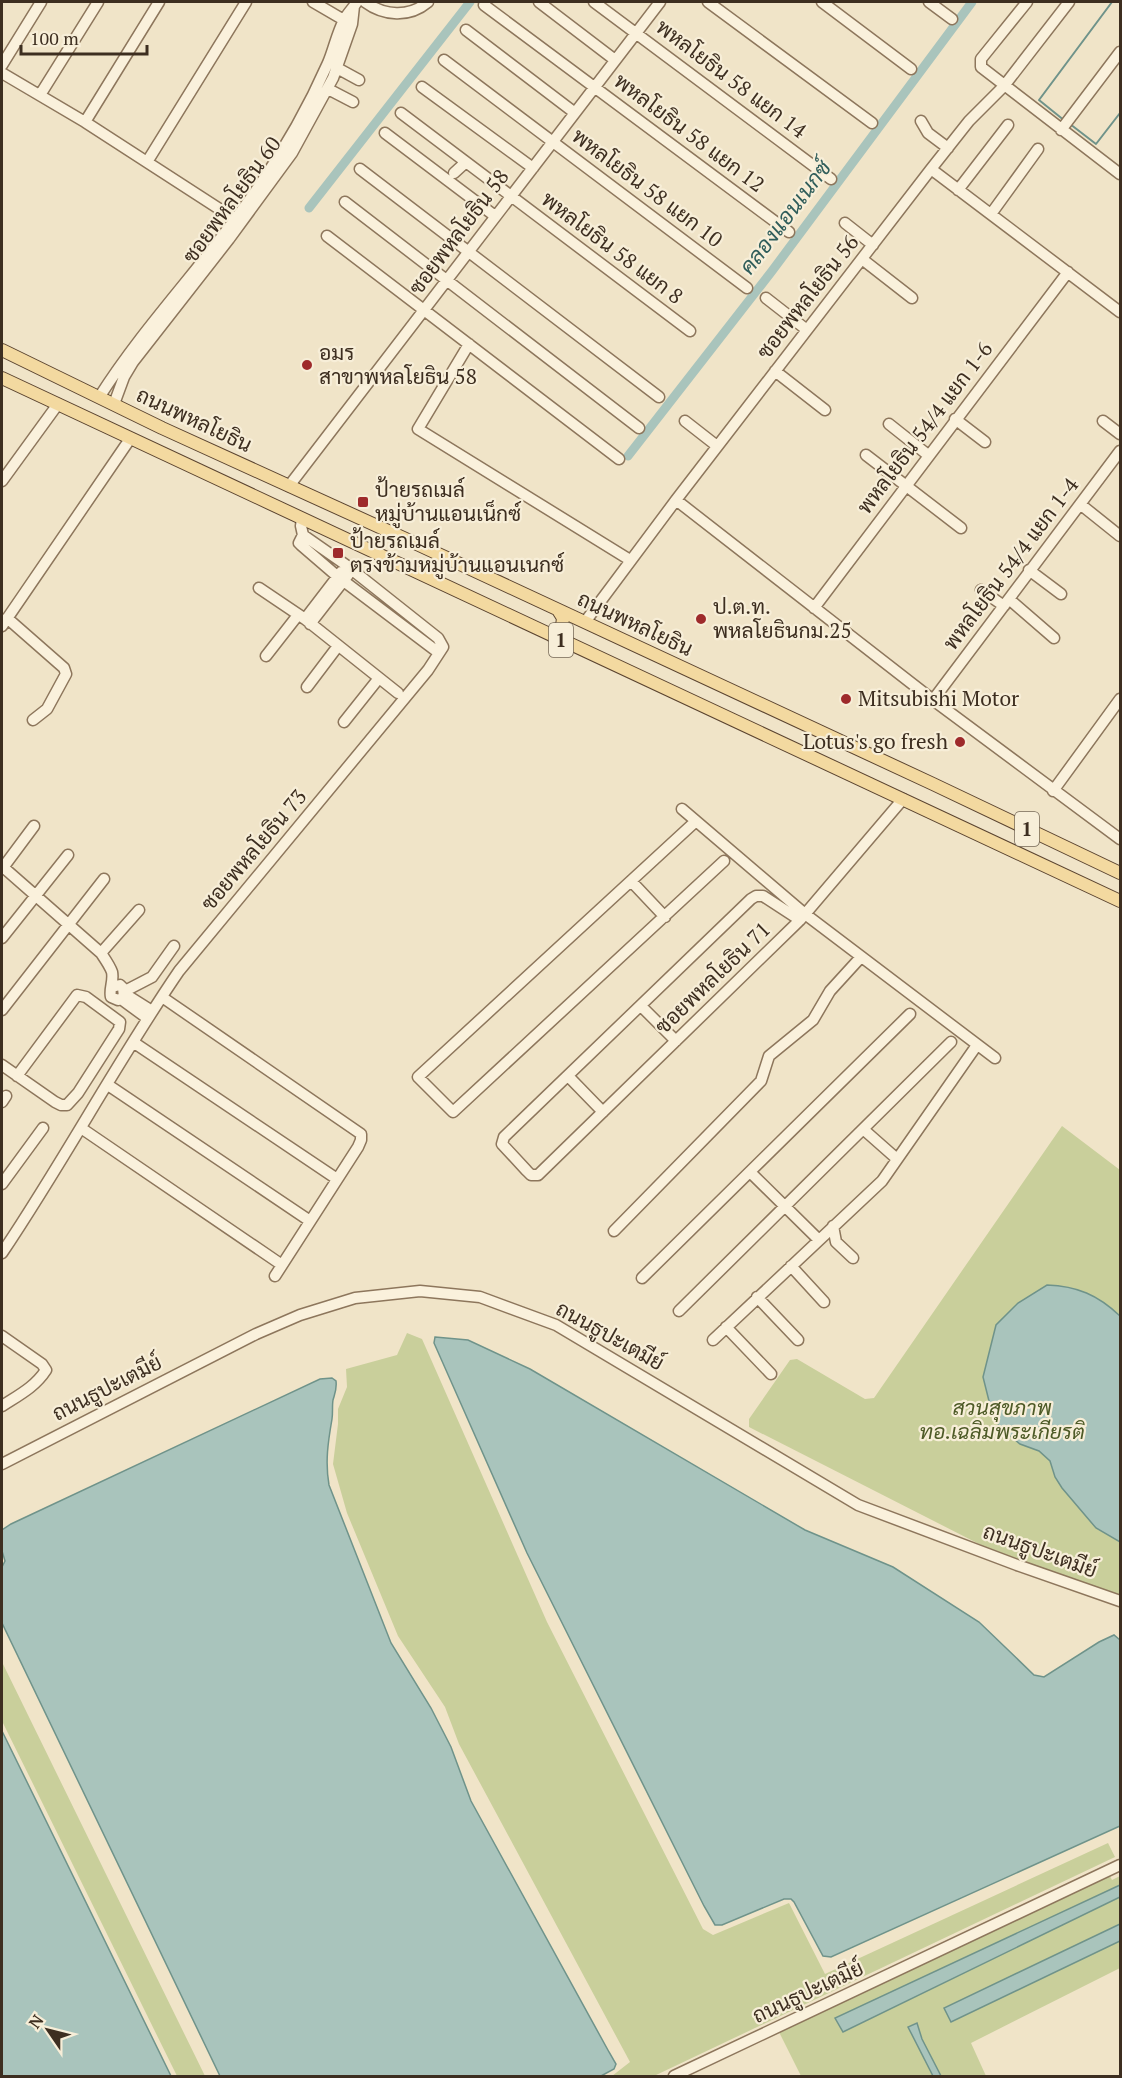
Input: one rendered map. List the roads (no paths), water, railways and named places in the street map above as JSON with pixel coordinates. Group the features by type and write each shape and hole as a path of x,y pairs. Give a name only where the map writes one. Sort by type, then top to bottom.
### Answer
{"main road":[{"name":"ถนนพหลโยธิน","path":"2,350 162,428 585,622 1120,873"},
{"name":"ถนนพหลโยธิน","path":"2,378 1120,901"},
{"path":"551,635 562,626 563,618 558,610"}],"street":[{"path":"2,65 41,2"},
{"path":"40,95 98,2"},
{"path":"85,122 159,2"},
{"path":"147,162 246,2"},
{"path":"313,2 348,22"},
{"path":"365,2 376,10 398,13 416,10 428,2"},
{"path":"539,2 615,60"},
{"name":"พหลโยธิน 58 แยก 14","path":"594,2 831,179"},
{"path":"708,2 872,123"},
{"path":"822,2 911,69"},
{"path":"929,2 952,19"},
{"path":"1027,2 980,62 983,69 1004,86 1065,124 1120,174"},
{"name":"ซอยพหลโยธิน 56","path":"585,622 717,446 969,121 1004,86 1069,2"},
{"name":"ซอยพหลโยธิน 58","path":"289,486 595,87 656,3"},
{"name":"ซอยพหลโยธิน 60","path":"238,221 300,120 356,4"},
{"name":"พหลโยธิน 58 แยก 12","path":"484,5 789,232"},
{"name":"ซอยพหลโยธิน 60","path":"114,404 124,377 133,363 238,221 292,153 328,89 337,68 348,22"},
{"path":"466,30 575,113"},
{"path":"1065,124 1120,52"},
{"name":"พหลโยธิน 58 แยก 10","path":"444,60 747,288"},
{"path":"337,68 359,80"},
{"path":"2,73 85,122 238,221"},
{"path":"422,87 533,168"},
{"path":"328,89 353,102"},
{"name":"พหลโยธิน 58 แยก 8","path":"401,113 690,331"},
{"path":"921,122 925,129 948,148"},
{"path":"958,190 1008,125"},
{"path":"385,133 495,216"},
{"path":"991,214 1038,149"},
{"path":"454,173 465,162"},
{"path":"360,169 659,397"},
{"path":"931,170 1120,312"},
{"path":"345,202 639,428"},
{"path":"845,223 873,245"},
{"path":"327,236 619,459"},
{"name":"ซอยพหลโยธิน 60","path":"100,396 123,359 226,237"},
{"path":"862,259 912,298"},
{"name":"พหลโยธิน 54/4 แยก 1-6","path":"814,608 906,487 928,454 1068,272"},
{"path":"766,298 807,330"},
{"path":"470,344 418,429 630,560"},
{"path":"775,371 825,410"},
{"path":"2,481 58,404"},
{"path":"955,419 985,442"},
{"path":"686,421 717,446"},
{"path":"1103,421 1120,434"},
{"path":"889,424 928,454"},
{"path":"33,720 47,709 66,674 64,668 4,622 130,439"},
{"name":"พหลโยธิน 54/4 แยก 1-4","path":"933,700 1120,451"},
{"path":"866,455 961,528"},
{"path":"676,500 933,700 1120,839"},
{"path":"1080,504 1120,536"},
{"path":"302,519 303,535 299,543 301,545 440,653 443,646 438,638 303,535"},
{"path":"266,656 304,620 349,568"},
{"path":"1029,570 1062,594"},
{"path":"260,588 398,693"},
{"path":"981,590 1007,602 1054,638"},
{"path":"307,687 338,646"},
{"name":"ซอยพหลโยธิน 73","path":"2,1253 108,1085 149,1014 179,971 440,653"},
{"path":"344,722 378,678"},
{"path":"1053,791 1120,699"},
{"name":"ซอยพหลโยธิน 71","path":"569,1077 501,1142 531,1175 538,1175 802,917 903,799"},
{"path":"682,809 802,917"},
{"path":"696,821 418,1077 453,1112 724,861"},
{"path":"34,826 2,868 37,895 101,953 112,972 119,994 149,1014"},
{"path":"2,938 68,855"},
{"path":"2,1010 104,879"},
{"path":"631,881 665,917"},
{"path":"603,1112 569,1077 756,896 763,896 802,917 861,957 995,1058"},
{"path":"101,953 139,910"},
{"path":"105,1010 119,994 152,976 174,946"},
{"path":"614,1231 761,1081 769,1056 813,1020 830,991 861,957"},
{"path":"2,1065 17,1076 55,1102 67,1105 78,1093 119,1029 121,1025 118,1019 86,997 77,995 17,1076"},
{"path":"162,997 361,1134 358,1147 275,1276"},
{"path":"641,1006 676,1041"},
{"path":"642,1278 910,1014"},
{"path":"133,1042 338,1179"},
{"path":"679,1311 951,1042"},
{"path":"712,1340 882,1181 977,1045"},
{"path":"108,1085 310,1221"},
{"path":"2,1184 43,1128"},
{"path":"81,1128 282,1265"},
{"path":"864,1129 897,1159"},
{"path":"750,1172 819,1240"},
{"path":"833,1226 836,1242 853,1258"},
{"path":"791,1266 824,1302"},
{"name":"ถนนธูปะเตมีย์","path":"2,1464 256,1334 300,1315 355,1298 420,1291 480,1297 556,1325 858,1504 1006,1561 1120,1601"},
{"path":"757,1297 798,1340"},
{"path":"726,1327 771,1374"},
{"path":"2,1336 42,1364 46,1370 28,1390 2,1406"},
{"name":"ถนนธูปะเตมีย์","path":"674,2076 1120,1865"}],"water":[{"path":"1047,1285 1068,1287 1086,1293 1104,1302 1120,1316 1120,1542 1096,1528 1062,1488 1055,1477 1050,1461 1039,1451 1020,1444 1000,1428 991,1409 983,1377 996,1325 1018,1303"},
{"path":"435,1337 468,1340 530,1369 805,1530 893,1567 979,1622 1034,1675 1044,1677 1114,1635 1120,1640 1120,1826 831,1957 823,1956 791,1899 784,1899 722,1925 715,1925 527,1553 434,1343"},
{"path":"332,1378 336,1381 336,1386 328,1452 329,1485 391,1643 431,1708 451,1747 471,1801 616,2064 614,2069 601,2076 220,2076 2,1623 2,1567 5,1561 2,1551 2,1530 320,1379"},
{"path":"2,1731 171,2076 2,2076"},
{"path":"1120,1885 1120,1897 843,2032 835,2018"},
{"path":"1120,1924 1120,1941 951,2022 944,2008"},
{"path":"917,2023 922,2039 941,2076 933,2076 908,2027"}],"waterway":[{"name":"คลองแอนเนกซ์","path":"309,208 470,2"},
{"name":"คลองแอนเนกซ์","path":"628,456 772,271 972,2"},
{"path":"1065,121 1039,100 1112,2"},
{"path":"1070,124 1096,144 1120,113"}],"place":[{"name":"อมร สาขาพหลโยธิน 58","path":"307,365"},
{"name":"ป้ายรถเมล์ หมู่บ้านแอนเน็กซ์","path":"363,502"},
{"name":"ป้ายรถเมล์ ตรงข้ามหมู่บ้านแอนเนกซ์","path":"338,553"},
{"name":"ป.ต.ท. พหลโยธินกม.25","path":"701,619"},
{"name":"Mitsubishi Motor","path":"846,699"},
{"name":"Lotus's go fresh","path":"960,742"}],"park label":[{"name":"สวนสุขภาพ ทอ.เฉลิมพระเกียรติ","path":"1002,1420"}]}
